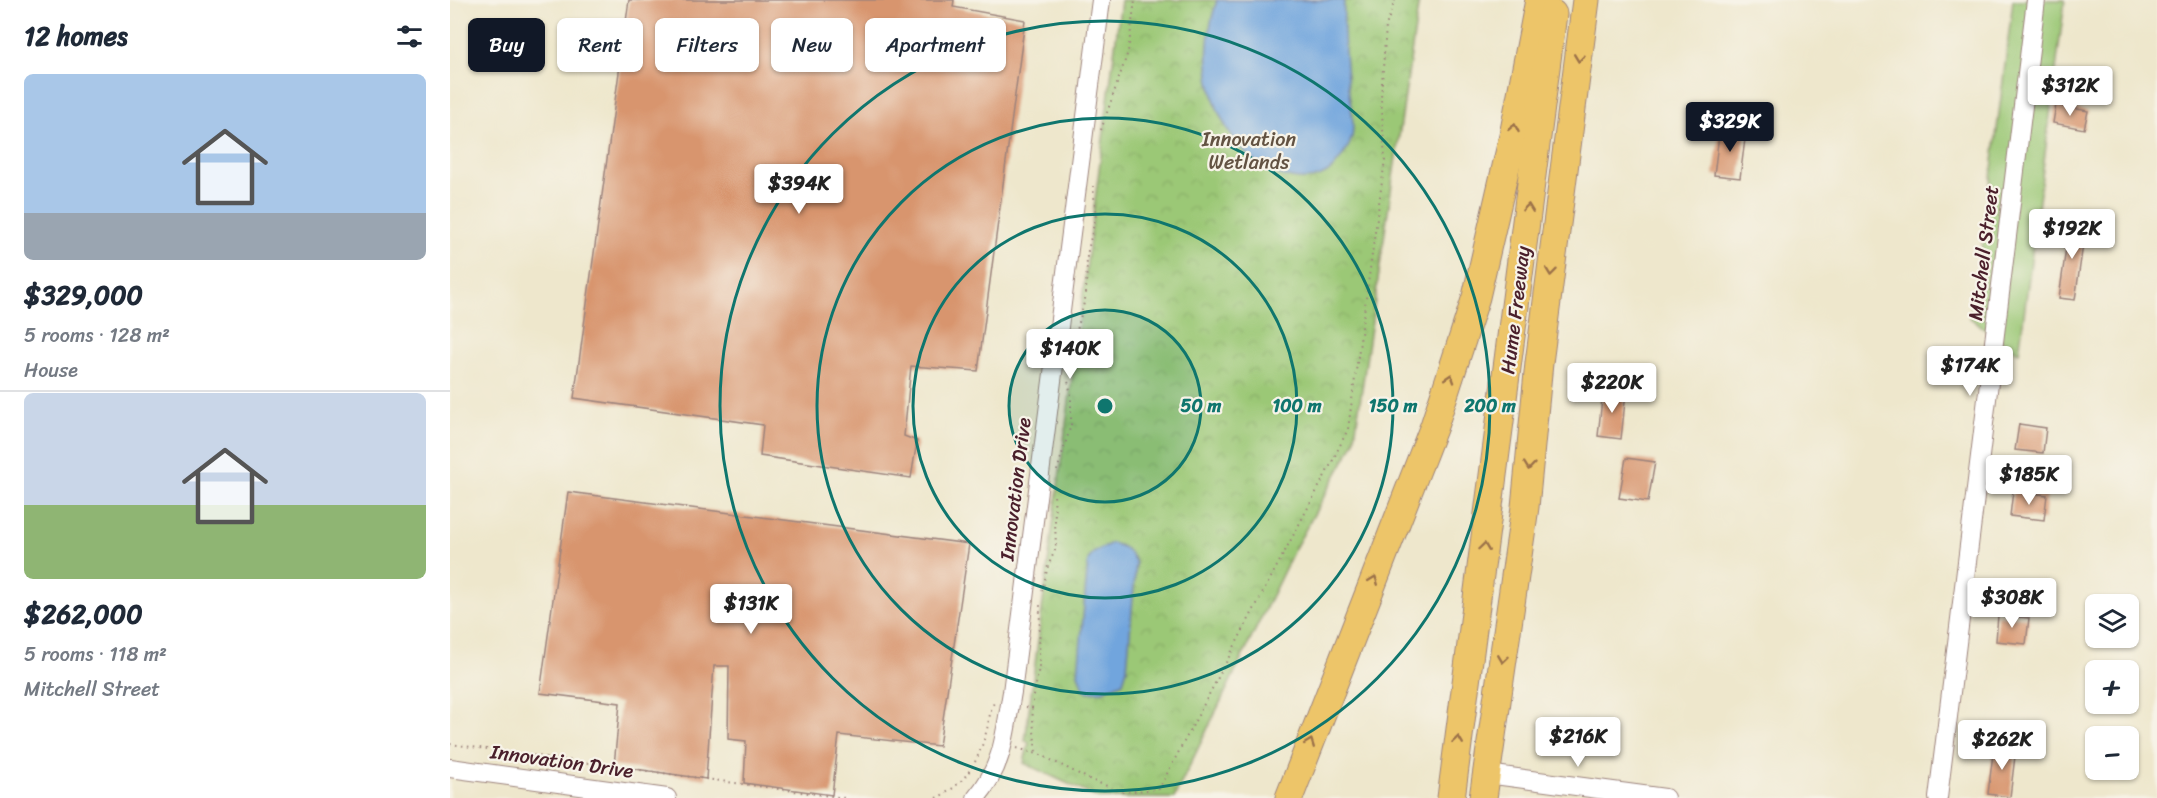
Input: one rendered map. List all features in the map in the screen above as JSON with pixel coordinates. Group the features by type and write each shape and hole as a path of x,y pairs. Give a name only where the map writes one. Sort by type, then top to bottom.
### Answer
{"highway":[{"path":"1289,798 1434,426 1476,297 1513,136 1539,0"},
{"name":"Hume Freeway","path":"1451,798 1555,0"},
{"name":"Hume Freeway","path":"1485,786 1525,507 1539,363 1586,0"}],"street":[{"name":"Innovation Drive","path":"976,798 988,783 1001,755 1012,692 1101,0"},
{"name":"Mitchell Street","path":"1938,798 2036,0"},
{"name":"Innovation Drive","path":"450,768 667,798"},
{"path":"1485,786 1665,798"}],"path":[{"path":"1003,743 1036,753 1090,780 1123,792 1159,789 1243,632 1348,429 1385,160 1381,96 1386,26 1395,0"},
{"path":"1032,708 1036,753"},
{"path":"450,744 845,798"}],"green space":[{"name":"Innovation Wetlands","path":"1121,0 1419,0 1354,443 1294,550 1174,798 1098,798 1024,763 1029,742 1025,741"},
{"path":"2013,0 2065,0 2019,353 1970,318 1984,234"}],"water":[{"path":"1217,0 1344,0 1345,55 1353,131 1344,154 1333,168 1324,174 1304,179 1282,176 1253,160 1229,132 1220,116 1209,74 1210,25"},
{"path":"1111,543 1127,550 1136,563 1127,669 1123,682 1103,691 1087,692 1078,674 1088,560 1093,553"}],"building":[{"path":"629,0 954,0 953,7 1025,20 978,371 911,366 904,436 917,441 911,478 760,456 763,425 574,398 619,72 643,72 643,18 627,18"},
{"path":"2056,105 2088,111 2084,129 2053,123"},
{"path":"1720,127 1746,131 1740,178 1714,175"},
{"path":"2067,222 2086,224 2075,300 2059,298"},
{"path":"1603,390 1626,392 1621,439 1598,436"},
{"path":"2019,424 2046,428 2043,453 2015,450"},
{"path":"1626,458 1655,462 1648,502 1619,498"},
{"path":"2013,491 2047,495 2044,520 2010,516"},
{"path":"568,492 969,544 939,746 839,735 832,795 744,783 746,741 728,739 729,666 714,666 706,779 614,766 620,703 540,693"},
{"path":"1998,615 2029,618 2026,644 1996,641"},
{"path":"1994,746 2016,748 2010,797 1988,794"}]}
